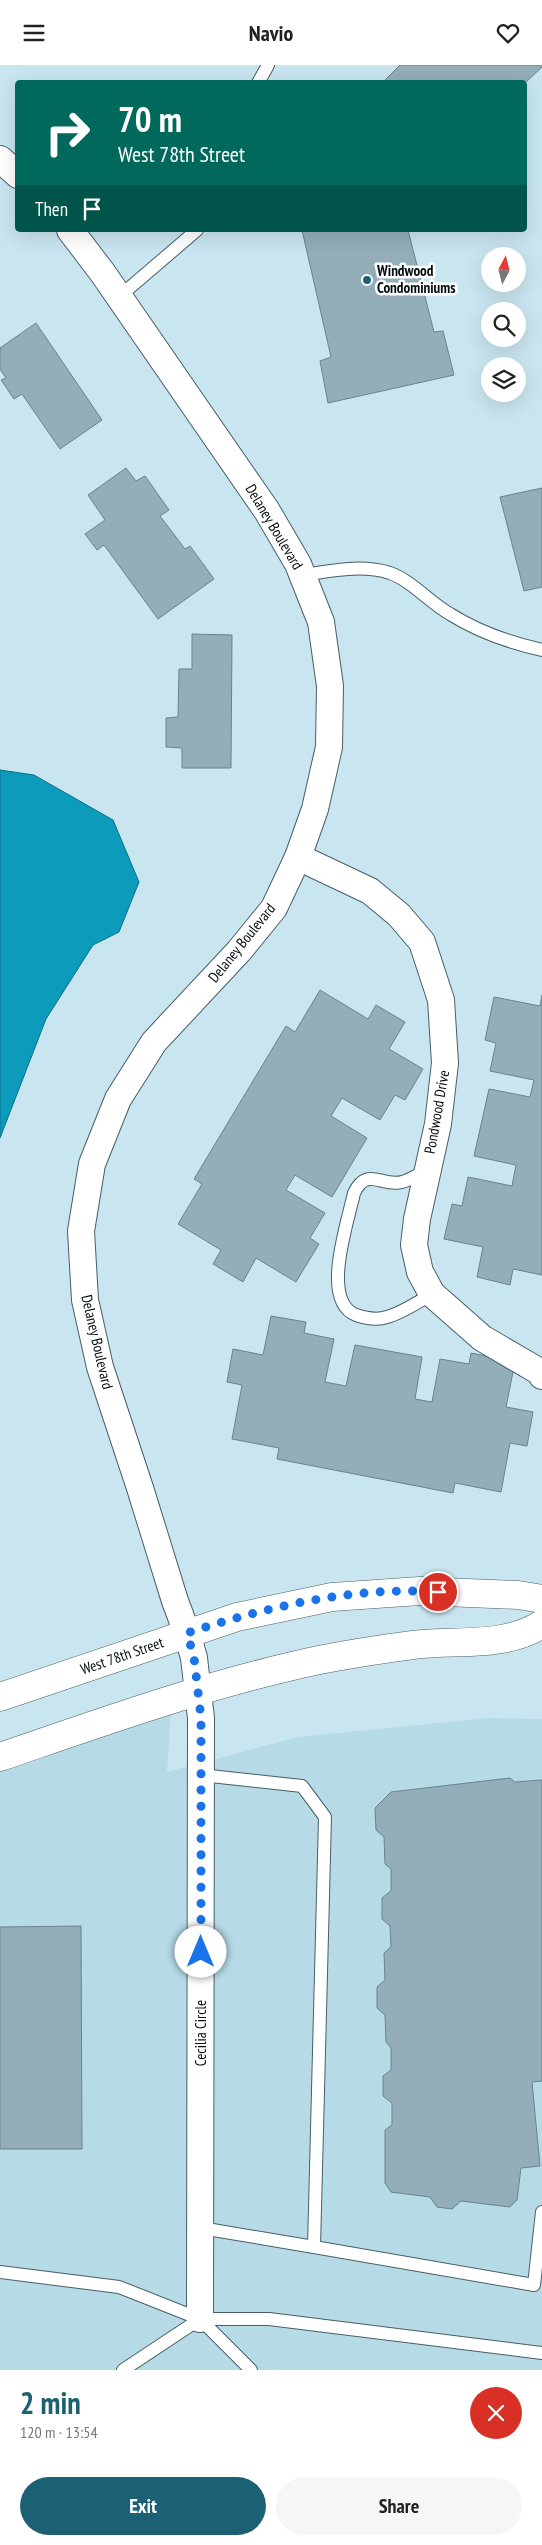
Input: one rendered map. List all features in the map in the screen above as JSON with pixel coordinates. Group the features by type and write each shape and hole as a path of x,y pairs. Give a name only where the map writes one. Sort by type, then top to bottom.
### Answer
{"street":[{"path":"0,159 15,172"},
{"name":"Delaney Boulevard","path":"72,232 120,296 267,511 302,575 321,622 330,686 329,747 315,809 298,857 274,908 239,951 154,1042 118,1099 92,1164 81,1231 85,1299 100,1367 190,1645"},
{"name":"Pondwood Drive","path":"298,857 370,891 399,915 422,942 441,1000 445,1063 438,1124 426,1170 414,1245 420,1273 432,1295 482,1338 540,1372 542,1376"},
{"name":"West 78th Street","path":"0,1697 190,1645 236,1617 332,1597 420,1591 518,1595 542,1599"},
{"path":"0,1757 158,1703 319,1661 414,1645 494,1641 530,1632 542,1624"},
{"name":"Cecilia Circle","path":"190,1645 201,1718 200,2319"}],"lane":[{"path":"260,80 268,65"},
{"path":"120,296 195,232"},
{"path":"302,575 340,569 368,569 391,574 450,615 489,633 542,650"},
{"path":"426,1170 401,1183 368,1178 359,1183 354,1193 338,1268 337,1289 343,1305 351,1313 363,1317 386,1318 432,1295"},
{"path":"201,1775 302,1786 325,1817 314,2247"},
{"path":"201,2228 534,2285 542,2212"},
{"path":"0,2272 119,2287 200,2319 269,2319 542,2353"},
{"path":"123,2370 200,2319"},
{"path":"200,2319 251,2370"}],"shaded area":[{"path":"171,1712 167,1772 298,1737 488,1718 542,1719 542,2370 0,2370 0,1766"}],"water":[{"path":"0,770 34,775 113,820 139,882 119,932 93,945 46,1019 0,1138"}],"building":[{"path":"400,65 542,65 527,81 385,80"},
{"name":"Windwood Condominiums","path":"302,232 409,232 434,332 443,331 454,375 328,403 320,361 331,357"},
{"path":"36,323 102,420 60,449 22,394 14,399 1,380 6,378 0,369 0,348"},
{"path":"126,468 136,481 145,476 169,510 160,516 185,549 190,546 214,579 158,619 104,545 97,550 85,534 105,520 88,495"},
{"path":"542,488 542,587 524,591 500,497"},
{"path":"192,634 232,635 231,768 182,768 182,748 166,747 166,718 178,717 179,669 192,669"},
{"path":"320,990 368,1019 376,1005 405,1022 389,1049 423,1069 405,1100 395,1095 380,1120 342,1098 331,1116 367,1138 332,1197 295,1175 286,1190 325,1213 310,1238 319,1244 296,1282 256,1258 243,1282 213,1264 221,1250 178,1224 202,1184 194,1179 286,1026 295,1032"},
{"path":"542,995 542,1275 513,1269 510,1285 477,1277 483,1247 444,1239 452,1204 462,1206 468,1177 512,1186 516,1165 474,1156 489,1089 530,1097 534,1080 490,1071 496,1043 485,1040 494,997 540,1006"},
{"path":"271,1316 306,1322 304,1333 334,1339 325,1382 346,1386 355,1345 422,1357 415,1399 432,1402 440,1359 469,1364 471,1353 515,1362 506,1407 533,1412 527,1446 510,1443 501,1492 455,1483 453,1493 277,1459 279,1448 232,1439 242,1385 227,1382 233,1349 263,1355"},
{"path":"510,1778 515,1782 542,1780 542,2081 532,2082 540,2166 521,2168 517,2200 510,2207 461,2201 452,2209 437,2207 430,2197 391,2192 385,2183 385,2130 392,2125 392,2103 383,2096 383,2076 391,2070 391,2048 386,2042 385,2015 377,2008 377,1987 385,1980 384,1953 391,1947 390,1926 382,1919 382,1898 391,1891 391,1869 385,1864 384,1837 376,1830 375,1808 391,1792"},
{"path":"81,1926 82,2149 0,2149 0,1927"}],"place":[{"name":"Windwood Condominiums","path":"367,280"}],"route":[{"path":"201,1952 201,1718 194,1657 187,1633 236,1617 332,1597 420,1591 438,1592"}]}
